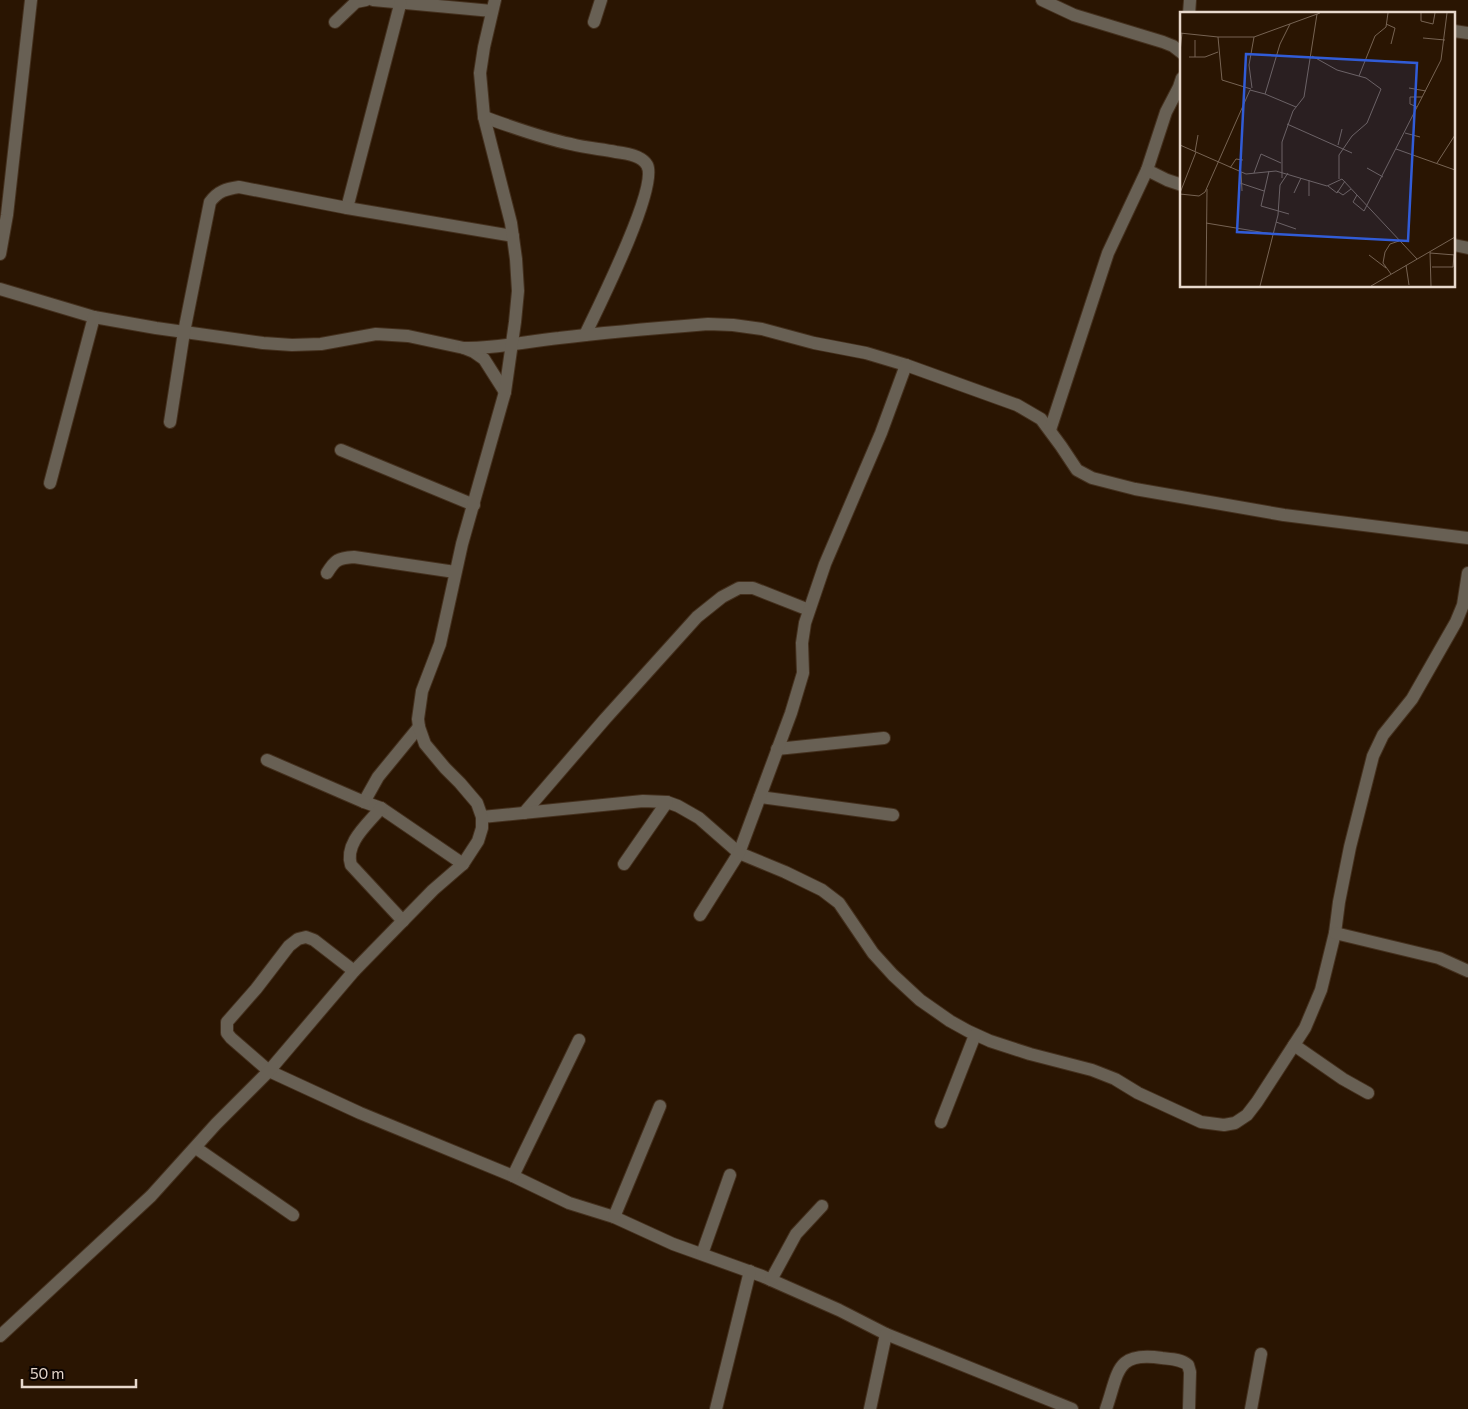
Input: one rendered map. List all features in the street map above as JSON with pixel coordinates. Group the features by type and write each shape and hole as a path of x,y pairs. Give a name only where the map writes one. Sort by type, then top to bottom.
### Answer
{"street":[{"path":"0,254 7,215 31,0"},
{"path":"335,22 356,2 366,0"},
{"path":"0,1336 145,1202 216,1124 269,1071 354,971 433,890 463,864 478,841 482,828 482,818 477,803 426,744 419,727 422,691 440,644 455,572 504,392 518,291 513,236 484,117 480,73 493,5 373,0"},
{"path":"594,22 601,0"},
{"path":"1042,0 1074,15 1163,42 1180,51"},
{"path":"347,208 401,2"},
{"path":"1050,430 1108,252 1147,170 1166,112 1180,84"},
{"path":"484,117 572,145 624,153 641,159 646,164 649,171 648,182 632,228 611,283 585,335"},
{"path":"1147,170 1180,184"},
{"path":"170,422 184,332 210,202 215,195 224,189 239,187 347,208 513,236"},
{"path":"0,289 94,317 184,332 292,345 321,344 356,336 382,334 408,336 464,348 474,352 484,358 504,392"},
{"path":"50,483 94,317"},
{"path":"464,348 511,346 585,335 708,324 762,329 814,343 866,353 906,365 1017,405 1041,419 1077,470 1092,478 1155,492 1284,515 1468,538"},
{"path":"700,915 739,853 760,797 791,713 803,673 802,642 809,610 825,564 880,433 906,365"},
{"path":"341,450 474,505"},
{"path":"327,573 334,562 342,558 354,557 455,572"},
{"path":"482,818 643,801 667,802 678,806 699,818 739,853 822,890 839,903 873,952 900,981 920,1000 950,1021 975,1035 1030,1054 1092,1070 1115,1079 1138,1093 1201,1122 1214,1124 1235,1122 1247,1115 1305,1028 1321,990 1335,933 1350,848 1373,756 1383,735 1412,699 1456,622 1463,605 1468,573"},
{"path":"524,813 697,617 722,597 739,588 753,588 809,610"},
{"path":"364,802 378,777 419,727"},
{"path":"777,749 884,738"},
{"path":"267,760 381,808 463,864"},
{"path":"760,797 893,815"},
{"path":"624,864 667,802"},
{"path":"381,808 353,842 348,857 351,865 403,922"},
{"path":"1335,933 1439,958 1468,971"},
{"path":"354,971 314,940 306,937 298,939 289,946 256,989 227,1022 227,1033 269,1071 360,1114 513,1176 569,1203 614,1217 673,1244 750,1271 839,1310 886,1334 1072,1409"},
{"path":"941,1122 975,1035"},
{"path":"513,1176 579,1040"},
{"path":"1294,1045 1343,1079 1368,1093"},
{"path":"614,1217 660,1106"},
{"path":"196,1148 293,1215"},
{"path":"702,1254 730,1175"},
{"path":"771,1280 796,1234 822,1206"},
{"path":"716,1409 750,1271"},
{"path":"870,1409 886,1334"},
{"path":"1251,1409 1261,1354"},
{"path":"1106,1409 1122,1364 1132,1357 1145,1355 1180,1361 1188,1365 1190,1372 1189,1409"}]}
